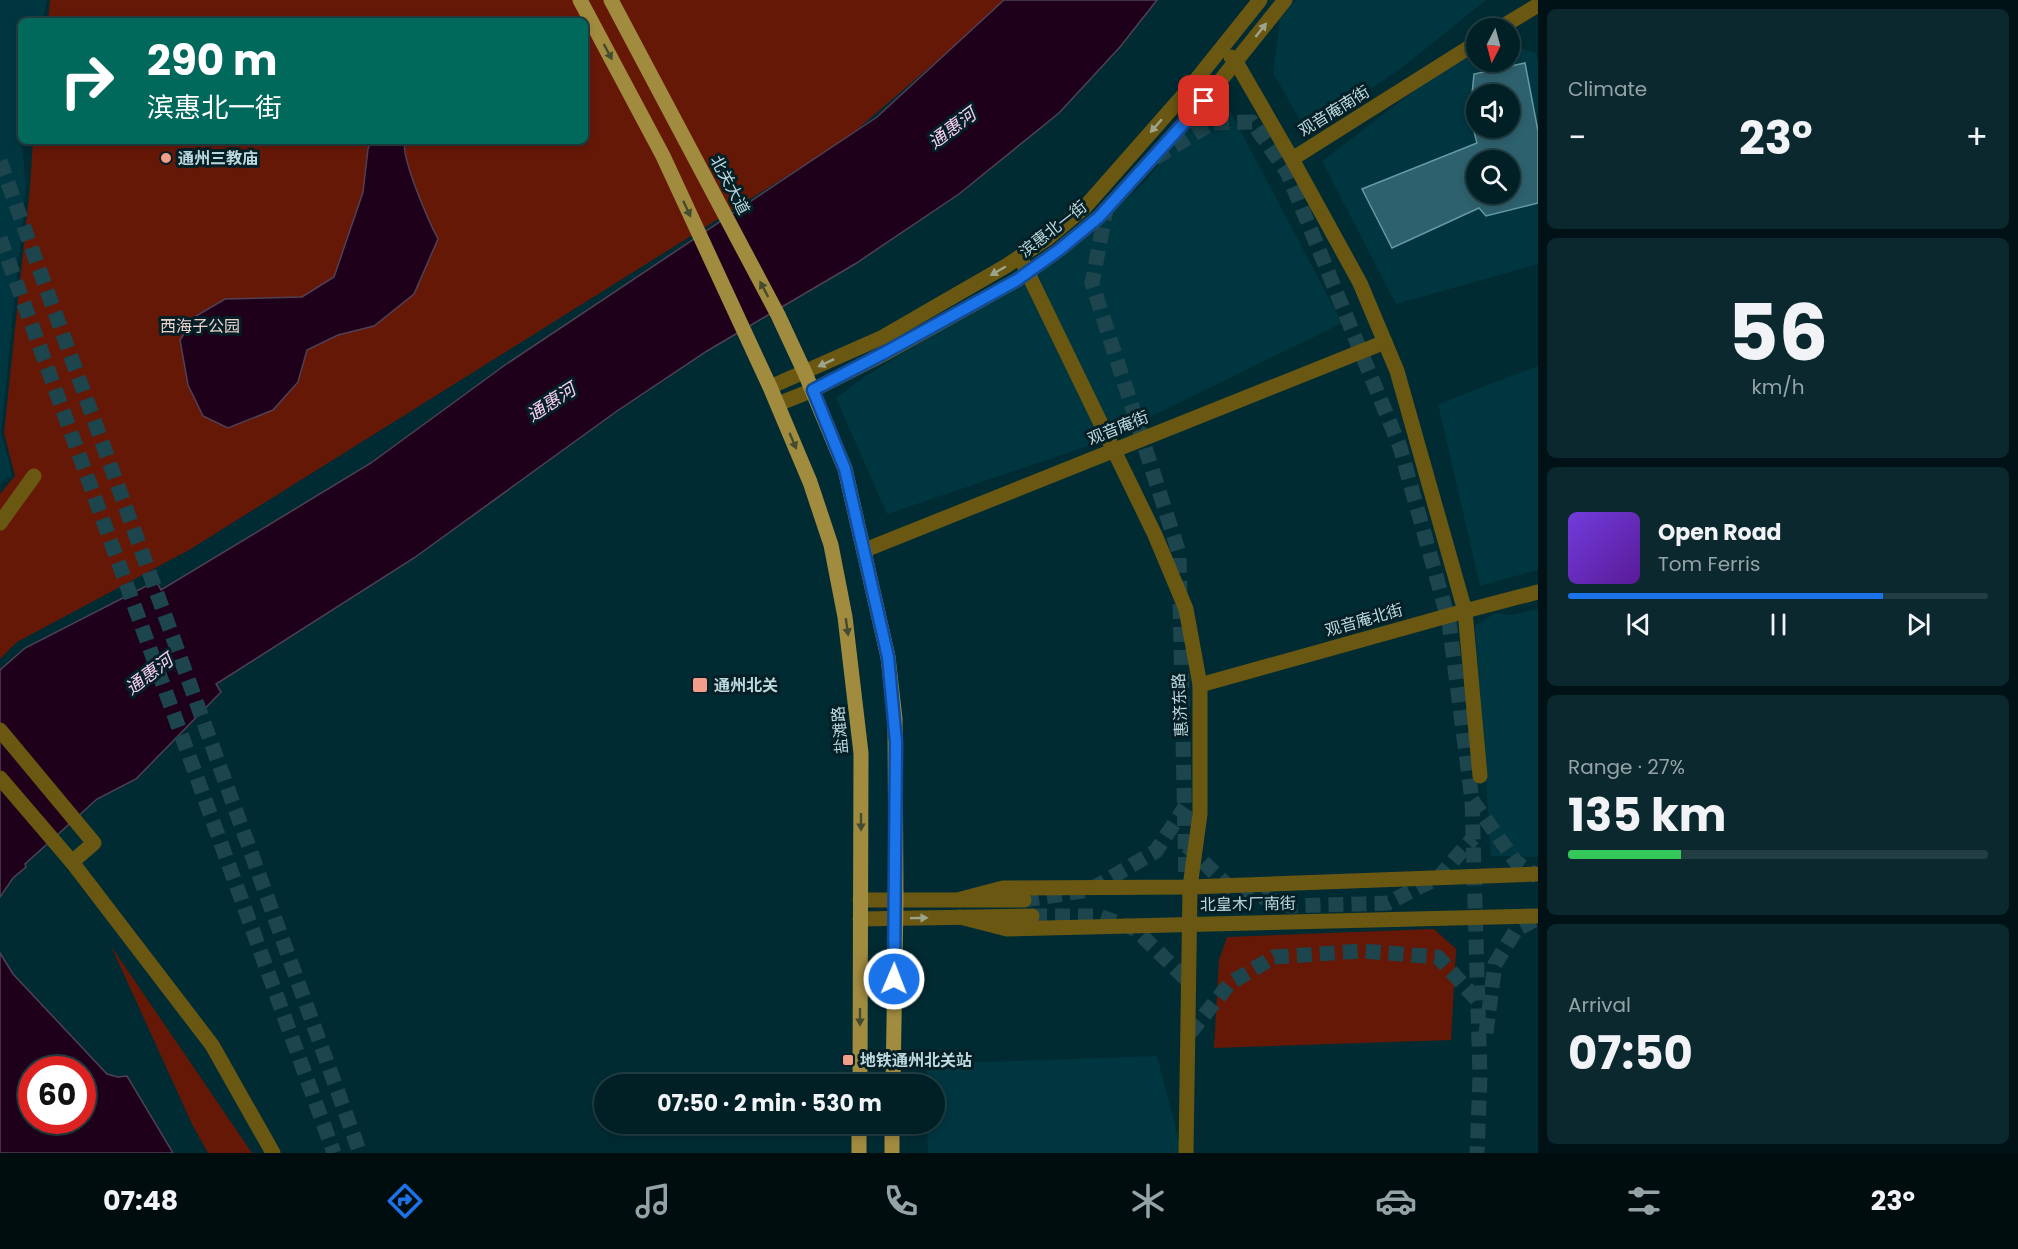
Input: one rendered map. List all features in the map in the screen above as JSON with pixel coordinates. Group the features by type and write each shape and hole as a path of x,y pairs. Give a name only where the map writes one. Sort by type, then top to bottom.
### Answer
{"main road":[{"path":"580,0 663,156 770,387"},
{"name":"北关大道","path":"611,0 791,341 813,390"},
{"name":"盐滩路","path":"770,387 810,482 831,545 845,617 861,753 860,1074"},
{"path":"813,390 845,469 888,657 895,719 896,899 893,1074"},
{"path":"859,1134 859,1153"},
{"path":"892,1134 892,1153"}],"street":[{"name":"滨惠北一街","path":"770,387 883,337 1020,257 1048,238 1085,207 1223,48 1260,0"},
{"name":"滨惠北一街","path":"778,404 813,390 886,352 1017,280 1059,250 1099,217 1204,101 1285,0"},
{"path":"1517,18 1538,5"},
{"name":"观音庵南街","path":"1223,48 1236,62 1292,159 1466,49"},
{"path":"1292,159 1360,283 1397,371 1465,610 1480,776"},
{"name":"惠济东路","path":"1020,257 1155,535 1186,609 1200,685 1200,814 1190,887 1186,1153"},
{"name":"观音庵街","path":"865,550 1385,342"},
{"path":"0,523 34,476"},
{"name":"观音庵北街","path":"1200,685 1465,610 1538,592"},
{"path":"0,730 94,843 72,862"},
{"path":"0,778 72,862 212,1045 273,1153"},
{"name":"北皇木厂南街","path":"961,899 1003,888 1190,887 1538,874"},
{"name":"北皇木厂南街","path":"860,900 1024,900"},
{"name":"北皇木厂南街","path":"860,919 1032,916"},
{"name":"北皇木厂南街","path":"960,917 1007,929 1538,916"}],"shaded area":[{"path":"0,0 47,0 44,18 18,18 18,144 22,144 26,185 1,432 12,475 0,484"},
{"path":"1296,0 1486,0 1404,66 1307,132 1273,73 1280,19"},
{"path":"1520,48 1536,53 1538,62 1538,264 1396,304 1322,161 1466,52 1466,72 1520,72"},
{"path":"1220,92 1342,323 1097,443 887,514 836,398 864,377 1039,270 1142,185"},
{"path":"1538,366 1538,570 1480,586 1438,404"},
{"path":"1538,609 1538,857 1491,856 1475,626 1495,613 1512,615"},
{"path":"1157,1056 1182,1153 928,1153 927,1134 945,1134 945,1074 927,1074 927,1064"}],"green space":[{"name":"西海子公园","path":"50,0 1005,0 846,139 189,550 17,642 0,659 0,494 15,476 4,433 33,144 588,144 588,18 48,18"},
{"path":"1434,929 1456,949 1451,1040 1214,1048 1219,960 1227,937"},
{"path":"111,946 252,1153 208,1153 192,1124"}],"water":[{"name":"通惠河","path":"1004,0 1157,0 1120,47 1059,113 959,194 855,264 707,351 617,411 414,558 216,684 221,692 136,779 97,799 25,864 26,867 13,878 0,897 0,670 25,648 156,581 161,590 371,463 505,365 877,117"},
{"path":"370,144 405,144 411,174 438,239 414,294 374,326 338,335 307,350 298,382 273,410 228,428 203,416 188,385 180,340 196,316 225,299 302,297 334,277 363,192"},
{"path":"0,953 13,974 90,1056 18,1056 18,1134 96,1134 96,1062 107,1074 118,1077 127,1076 173,1153 0,1153"}],"building":[{"path":"1525,63 1538,131 1538,203 1486,216 1479,208 1392,248 1362,189 1477,143 1476,138 1520,138 1520,84 1473,84 1474,74 1520,72 1520,64"}],"tunnel":[{"path":"1155,158 1212,123 1252,122 1287,172 1400,447 1449,622 1472,800 1480,1077 1477,1153"},
{"path":"0,161 360,1153"},
{"path":"1107,205 1092,283 1179,553 1186,883"},
{"path":"0,238 334,1153"},
{"path":"1472,800 1516,862 1538,877"},
{"path":"1024,900 1090,890 1156,851 1185,807"},
{"path":"1187,846 1229,887 1291,906 1388,903 1439,877 1473,838"},
{"path":"1032,916 1099,916 1135,929 1189,982"},
{"path":"1486,1033 1495,964 1516,930 1538,918"},
{"path":"1190,1033 1230,983 1274,957 1362,951 1438,957 1478,1001"}],"place":[{"name":"通州三教庙","path":"166,158"},
{"name":"通州北关","path":"700,685"},
{"name":"地铁通州北关站","path":"848,1060"}],"route":[{"path":"894,979 896,742 888,657 845,469 813,390 1017,280 1059,250 1099,217 1204,101"}]}
